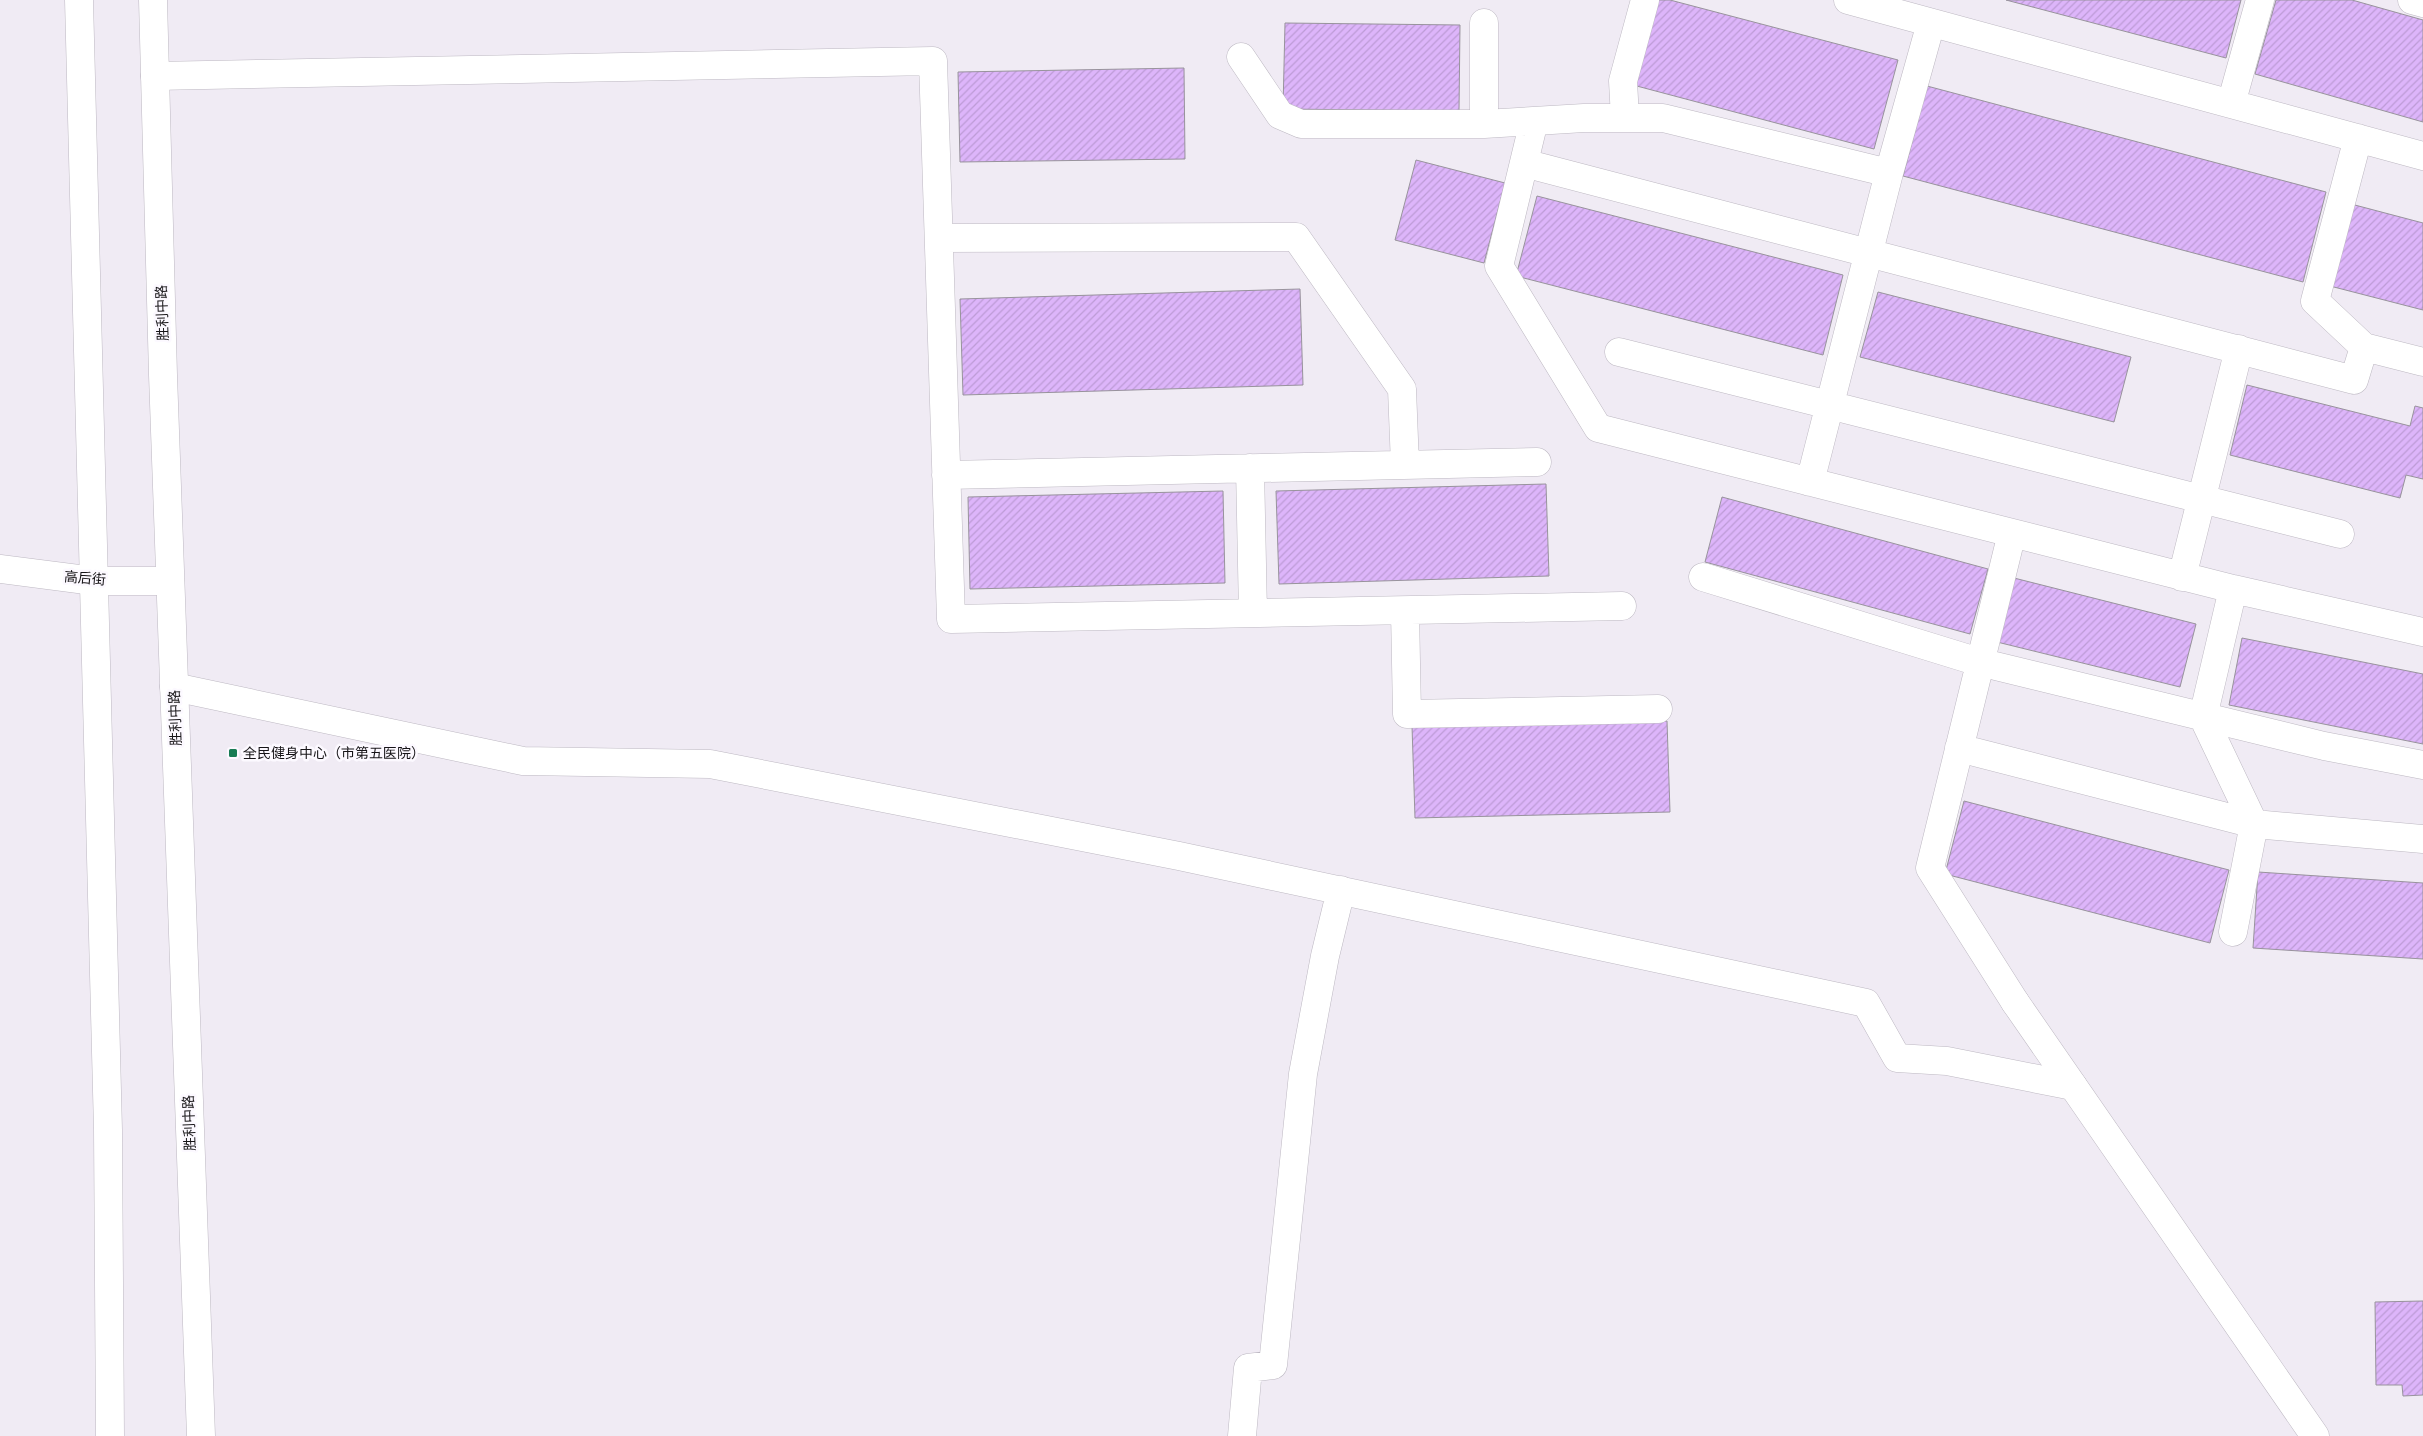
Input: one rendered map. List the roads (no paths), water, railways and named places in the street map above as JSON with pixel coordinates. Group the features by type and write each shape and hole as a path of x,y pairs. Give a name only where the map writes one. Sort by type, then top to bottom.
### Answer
{"main road":[{"path":"80,0 108,1130 110,1436"},
{"name":"胜利中路","path":"153,0 170,581 201,1436"},
{"path":"1625,118 1623,81 1645,0"},
{"path":"1848,0 2423,156"},
{"path":"2231,104 2260,0"},
{"path":"2412,0 2423,3"},
{"path":"1484,24 1484,124"},
{"path":"1810,482 1868,252 1931,24"},
{"path":"1241,57 1280,115 1301,124 1484,124 1663,118 1889,173"},
{"path":"155,76 933,61 951,619 1622,606"},
{"path":"1534,121 1499,266 1598,428 2182,577 2423,632"},
{"path":"2358,138 2315,301 2364,347 2423,362"},
{"path":"1524,163 2354,380 2364,347"},
{"path":"939,238 1296,237 1402,389 1405,465"},
{"path":"2182,577 2239,350"},
{"path":"1619,352 2340,534"},
{"path":"946,475 1537,462"},
{"path":"1250,468 1253,613"},
{"path":"2012,533 1930,868 2014,1002 2315,1436"},
{"name":"高后街","path":"0,569 94,581 170,581"},
{"path":"1703,577 1979,662 2324,746 2423,765"},
{"path":"2233,589 2203,717 2254,824 2233,932"},
{"path":"1405,610 1407,714 1658,709"},
{"path":"174,687 523,761 710,764 1169,854 1341,890 1866,1003 1897,1058 1946,1061 2073,1086"},
{"path":"1959,748 2254,824 2423,839"},
{"path":"1242,1436 1248,1368 1273,1365 1303,1074 1325,956 1341,890"}],"place":[{"name":"全民健身中心（市第五医院）","path":"233,753"}]}
